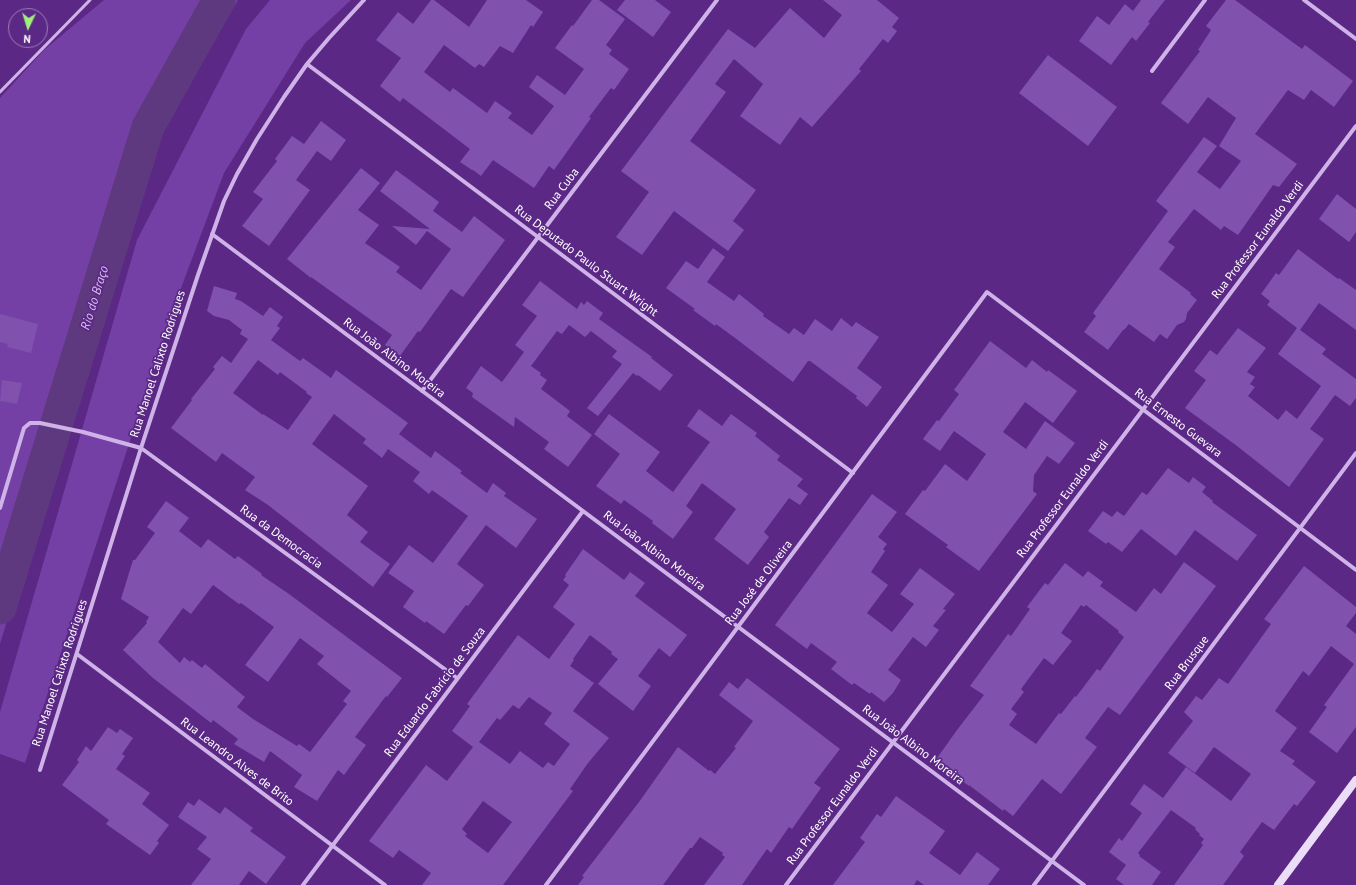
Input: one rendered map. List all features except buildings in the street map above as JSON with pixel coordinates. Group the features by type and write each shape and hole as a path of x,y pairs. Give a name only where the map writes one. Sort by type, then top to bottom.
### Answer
{"street":[{"name":"Rua Manoel Calixto Rodrigues","path":"40,770 142,448 224,201 250,151 284,97 307,64 328,38 364,0"},
{"name":"Rua Cuba","path":"422,391 717,0"},
{"path":"1152,71 1205,0"},
{"path":"1304,0 1356,39"},
{"name":"Rua Deputado Paulo Stuart Wright","path":"307,64 853,473"},
{"name":"Rua Professor Eunaldo Verdi","path":"786,885 1356,126"},
{"name":"Rua João Albino Moreira","path":"212,234 1084,885"},
{"name":"Rua Ernesto Guevara","path":"987,292 1356,570"},
{"name":"Rua José de Oliveira","path":"546,885 987,292"},
{"name":"Rua da Democracia","path":"0,508 24,428 30,423 40,423 83,432 142,448 457,678"},
{"name":"Rua Brusque","path":"1034,885 1356,453"},
{"name":"Rua Eduardo Fabrício de Souza","path":"302,885 583,511"},
{"name":"Rua Leandro Alves de Brito","path":"77,654 385,885"},
{"path":"1278,885 1356,780"}],"lane":[{"path":"0,92 90,0"}],"shaded area":[{"path":"104,0 238,0 160,134 94,333 0,644 0,98 48,47"},
{"path":"270,0 351,0 305,43 224,173 171,315 25,763 0,754 0,712 137,240 246,29"}],"waterway":[{"name":"Rio do Braço","path":"0,608 148,127 219,0"}]}
